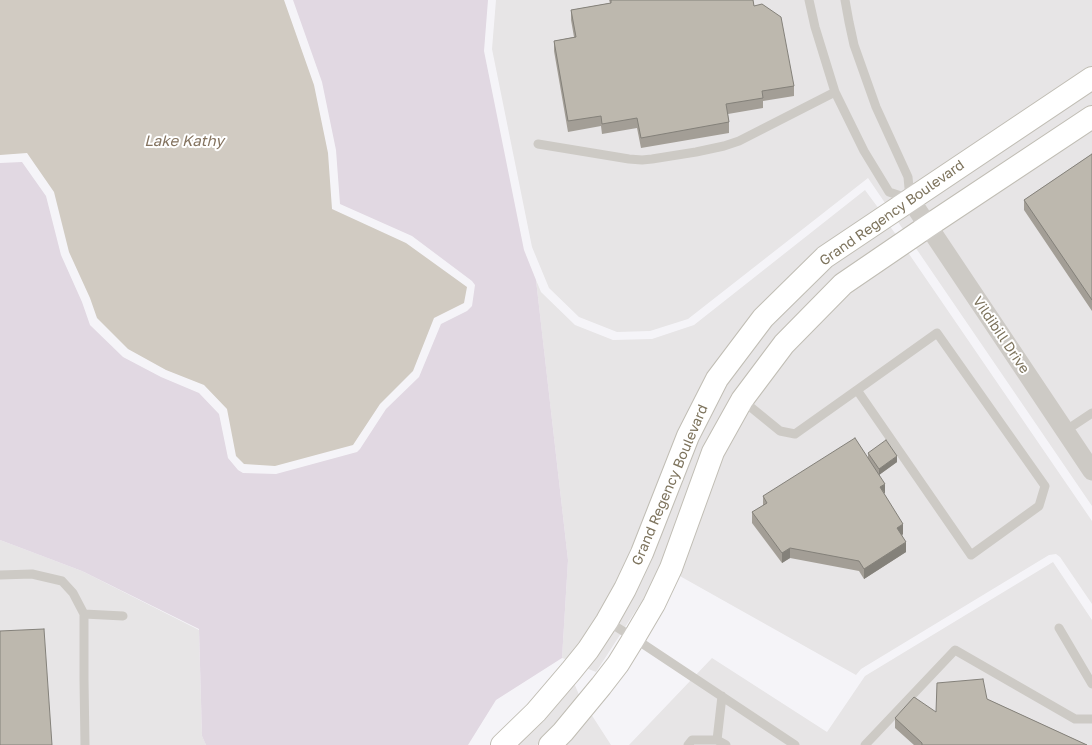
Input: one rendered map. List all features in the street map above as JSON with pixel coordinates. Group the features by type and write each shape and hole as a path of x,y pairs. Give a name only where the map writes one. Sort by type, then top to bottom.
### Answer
{"street":[{"name":"Grand Regency Boulevard","path":"502,745 536,712 571,671 588,650 607,621 625,589 642,553 688,436 717,379 763,318 825,257 1092,78"},
{"name":"Grand Regency Boulevard","path":"550,745 563,732 618,664 654,604 671,568 714,452 742,400 784,344 843,284 1092,117"},
{"name":"Vildibill Drive","path":"910,199 1092,471"},
{"path":"717,379 742,400"}],"lane":[{"path":"809,0 815,27 835,92 864,151 889,192 910,199 908,177 876,107 854,45 845,0"},
{"path":"538,144 629,159 648,160 724,146 739,141 835,92"},
{"path":"742,400 780,431 796,434 857,390 937,333 1045,486 1039,506 971,555 857,390"},
{"path":"1065,431 1092,413"},
{"path":"0,575 32,574 62,581 73,593 84,614 85,745"},
{"path":"84,614 123,616"},
{"path":"607,621 795,745"},
{"path":"1059,628 1092,684"},
{"path":"865,745 955,650 1075,719 1092,719"},
{"path":"717,740 722,696"},
{"path":"688,745 692,740 717,740 726,745"}],"shaded area":[{"path":"293,0 488,0 484,51 524,250 536,280 568,560 562,658 496,700 468,745 206,745 202,736 199,629 82,571 0,540 0,163 22,162 46,196 61,255 82,302 90,325 123,357 161,377 199,393 219,414 228,458 238,470 243,473 276,474 357,452 386,409 419,377 441,324 467,311 472,306 475,285 472,281 412,236 340,204 336,150 322,82"},
{"path":"496,0 1092,0 1092,506 868,178 688,319 650,331 617,332 579,317 549,288 532,247 492,49"},
{"path":"865,190 879,209 756,311 598,617 568,660 562,658 568,560 536,280 541,292 575,325 613,340 652,339 694,325"},
{"path":"889,225 897,236 777,338 653,584 596,672 586,668 725,383 770,324 831,264"},
{"path":"907,251 1092,521 1092,604 1060,557 1056,554 1049,555 861,669 856,675 678,575 723,455 750,404 791,350 849,291"},
{"path":"0,540 82,571 199,630 202,736 206,745 0,745"},
{"path":"1053,562 1092,620 1092,745 629,745 712,658 827,732 865,676"},
{"path":"574,683 580,697 556,726 537,745 516,745"},
{"path":"591,714 611,745 564,745"}],"water":[{"name":"Lake Kathy","path":"0,0 284,0 314,85 328,153 332,209 406,243 467,287 464,303 434,318 413,371 380,404 353,445 275,466 244,464 236,456 227,409 204,385 166,370 128,349 97,318 90,298 69,252 54,192 27,153 0,155"}],"building":[{"path":"611,0 753,0 754,6 762,4 781,17 794,86 762,91 763,98 726,104 729,122 641,138 637,118 602,124 601,116 568,121 554,41 576,37 571,10 611,3"},
{"path":"1092,154 1092,300 1024,200"},
{"path":"855,438 885,484 880,487 903,524 897,528 906,542 864,569 859,561 790,548 782,553 752,512 767,503 763,496"},
{"path":"886,440 897,456 879,469 868,453"},
{"path":"44,629 52,745 0,745 0,631"},
{"path":"983,679 987,699 1087,745 922,745 922,743 895,718 914,697 936,712 937,683"}]}
